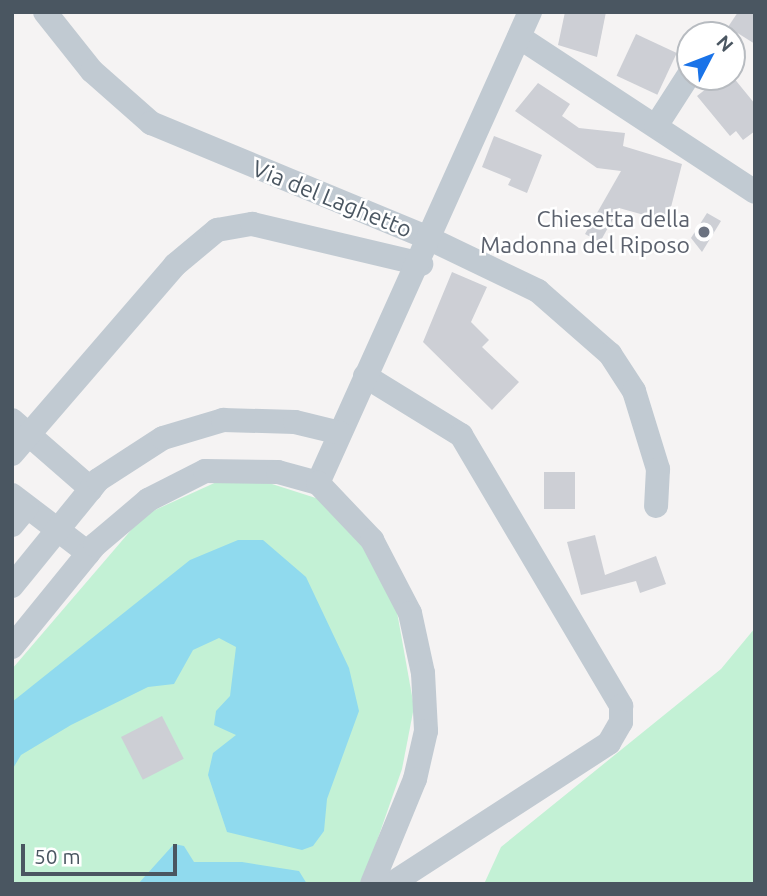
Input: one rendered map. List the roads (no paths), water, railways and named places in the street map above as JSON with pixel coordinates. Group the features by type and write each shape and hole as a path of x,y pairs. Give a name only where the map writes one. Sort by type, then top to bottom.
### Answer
{"street":[{"name":"Via del Laghetto","path":"45,12 92,71 151,123 428,238 530,12"},
{"path":"519,37 755,192"},
{"path":"656,126 678,91"},
{"path":"12,454 20,427 175,265 217,230 252,224 421,264"},
{"path":"318,483 365,376 421,264 428,238 538,291 610,354 634,391 648,431 658,470 656,506"},
{"path":"365,376 461,435 621,706 621,722 609,743 391,884"},
{"path":"12,586 91,489 163,439 223,420 295,422 340,433"},
{"path":"20,427 91,489"},
{"path":"12,647 89,552 148,500 205,471 278,472 318,483 372,540 410,613 423,673 426,731 415,779 372,884"},
{"path":"17,509 58,530 89,552"}],"water":[{"path":"238,540 263,540 306,577 349,668 359,711 327,799 324,831 313,846 302,850 227,832 208,775 213,753 236,735 214,725 216,711 230,696 236,647 219,638 193,650 174,684 148,687 71,725 21,755 12,770 12,702 190,560"},
{"path":"174,844 184,846 194,862 242,862 299,871 307,884 138,884"}],"place":[{"name":"Chiesetta della Madonna del Riposo","path":"704,232"}]}
